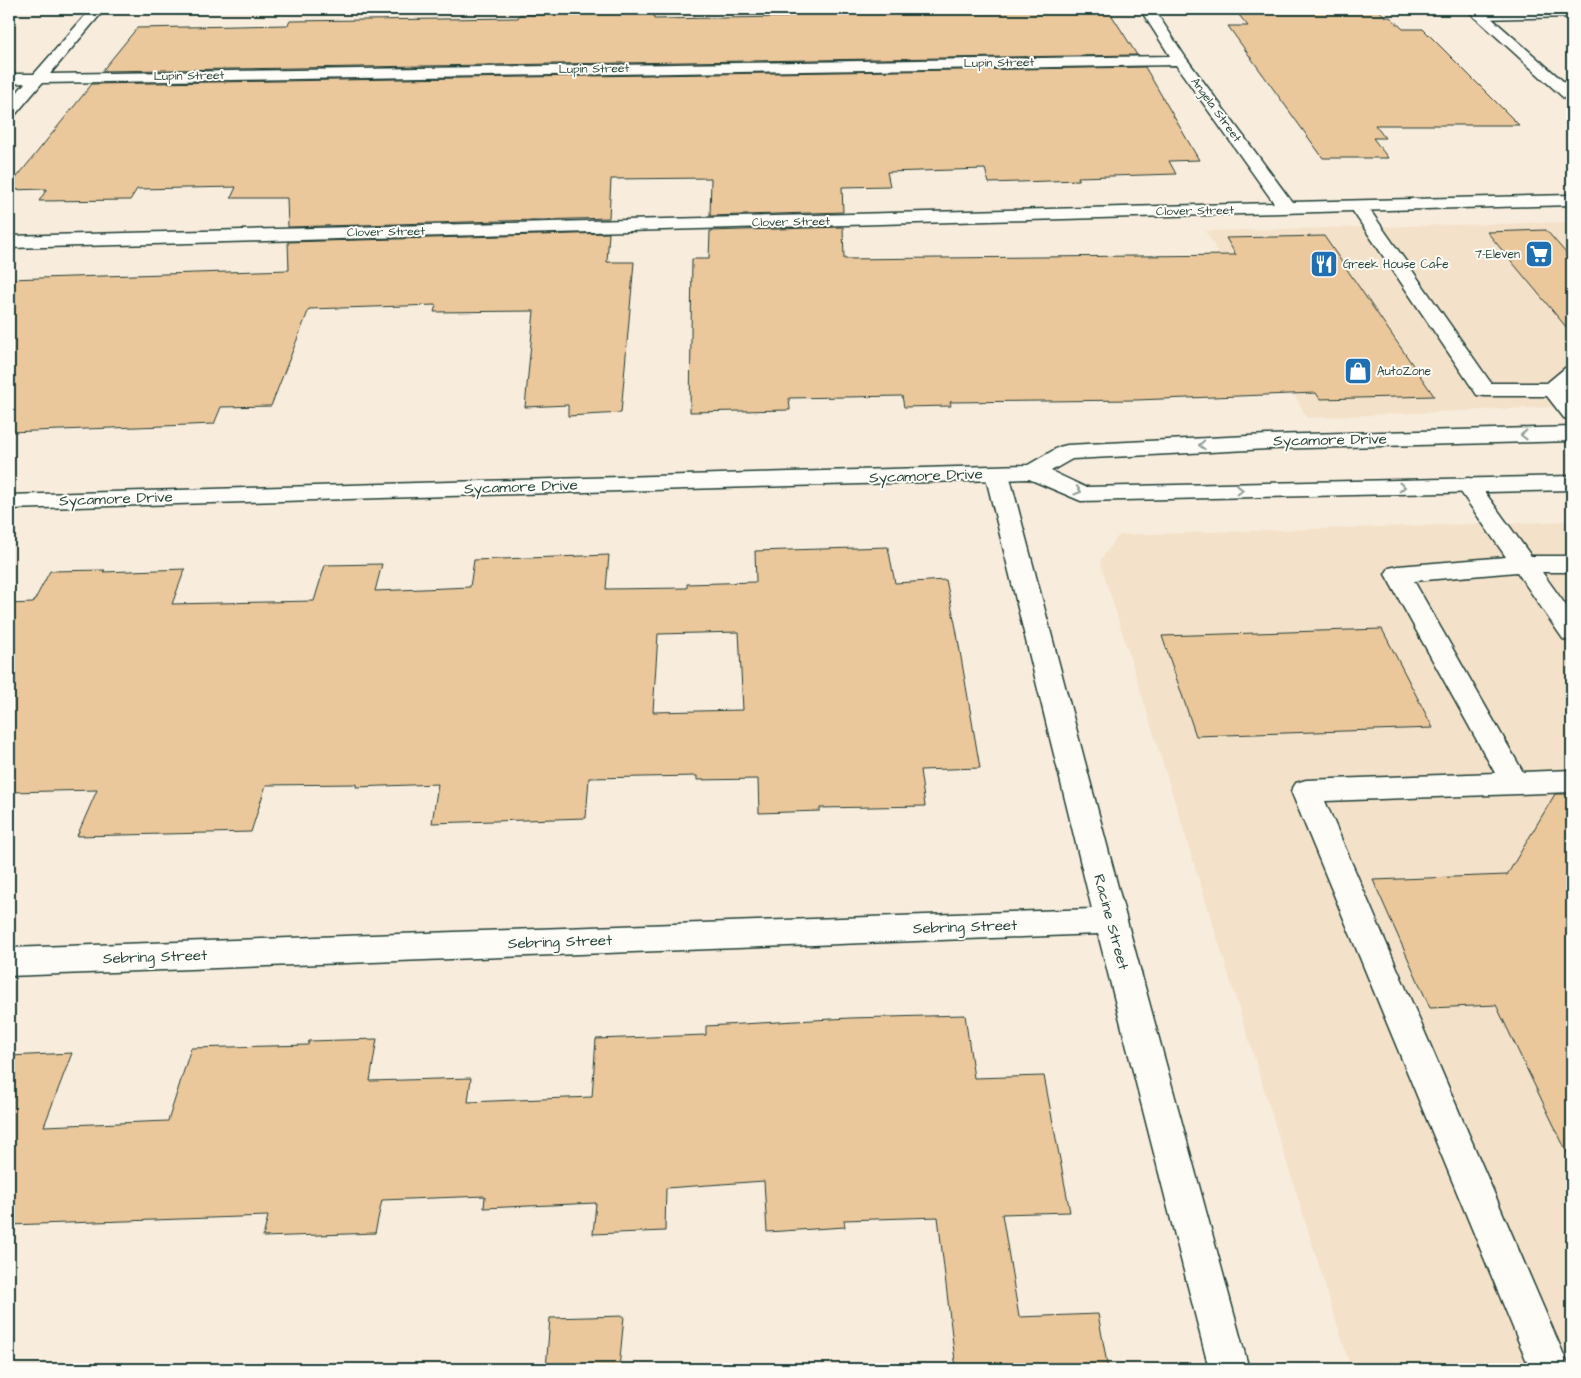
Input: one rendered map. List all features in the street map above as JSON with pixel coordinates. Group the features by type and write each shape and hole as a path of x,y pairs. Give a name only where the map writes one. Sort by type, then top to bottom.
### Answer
{"street":[{"path":"9,112 98,9"},
{"name":"Angela Street","path":"1147,9 1180,60 1288,209"},
{"path":"1477,12 1572,12"},
{"path":"1477,12 1572,97"},
{"name":"Lupin Street","path":"9,79 1180,60"},
{"name":"Clover Street","path":"9,242 1572,200"},
{"path":"1359,207 1485,390 1554,388 1572,372"},
{"path":"1554,388 1572,413"},
{"name":"Sycamore Drive","path":"9,502 997,474 1033,472 1067,452 1268,442 1572,434"},
{"name":"Sycamore Drive","path":"1033,472 1081,494 1572,483"},
{"name":"Racine Street","path":"997,474 1111,922 1229,1369"},
{"path":"1468,485 1572,633"},
{"path":"1515,783 1398,574 1524,564 1572,564"},
{"path":"1550,1369 1306,791 1572,781"},
{"name":"Sebring Street","path":"9,962 1111,922"}],"shaded area":[{"path":"1572,222 1572,406 1307,418 1206,231"},
{"path":"1572,521 1572,1369 1351,1369 1100,561 1119,535"}],"building":[{"path":"983,9 1035,9 1037,12 1109,11 1137,55 102,71 137,28 288,25 290,21 518,18 519,15 654,13 654,19 788,17 787,12 881,11 882,14 985,13"},
{"path":"1234,9 1377,9 1386,17 1390,17 1403,29 1423,29 1519,125 1375,125 1385,138 1373,138 1388,158 1323,158 1228,26 1248,26"},
{"path":"1145,67 1199,160 1169,161 1176,174 1078,177 1079,180 989,183 985,169 887,172 890,186 842,187 843,212 710,216 711,178 611,179 609,218 288,227 287,198 231,198 236,187 137,189 130,200 39,201 47,189 9,190 9,187 92,84"},
{"path":"843,227 844,259 1236,255 1226,238 1324,236 1434,396 1320,399 1316,393 1136,400 950,402 951,406 904,407 902,396 789,398 790,410 690,412 692,259 709,259 710,231"},
{"path":"1546,230 1572,260 1572,334 1487,232"},
{"path":"609,233 607,262 634,262 621,413 568,416 568,405 525,407 534,311 434,312 436,305 309,309 271,406 221,407 214,424 9,432 9,279 289,270 288,242"},
{"path":"888,547 895,583 946,580 980,768 920,770 925,806 820,808 820,811 759,813 758,779 697,780 697,776 589,778 586,818 432,823 438,784 356,787 356,784 266,785 251,832 77,836 97,790 9,792 9,604 33,603 50,571 105,570 103,572 185,569 172,604 314,601 325,565 382,564 375,591 470,587 474,560 609,555 606,589 687,588 687,584 756,582 755,551","holes":["739,632 743,710 653,712 658,634"]},
{"path":"1382,629 1433,728 1196,736 1162,636"},
{"path":"1555,794 1572,794 1572,1163 1496,1005 1430,1008 1373,880 1507,875"},
{"path":"965,1015 974,1078 1044,1076 1070,1212 1002,1214 1019,1317 1098,1314 1108,1369 956,1369 938,1217 844,1220 845,1227 767,1232 764,1181 666,1188 665,1231 593,1234 596,1203 484,1208 485,1196 382,1200 375,1233 263,1237 268,1216 9,1225 9,1056 72,1053 44,1126 168,1121 191,1048 308,1045 309,1041 377,1039 370,1081 471,1078 468,1102 592,1097 596,1039 706,1035 706,1026 850,1018"},
{"path":"624,1316 619,1369 546,1369 550,1318"}],"place":[{"name":"7-Eleven","path":"1539,254"},
{"name":"Greek House Cafe","path":"1324,264"},
{"name":"AutoZone","path":"1358,371"}]}
